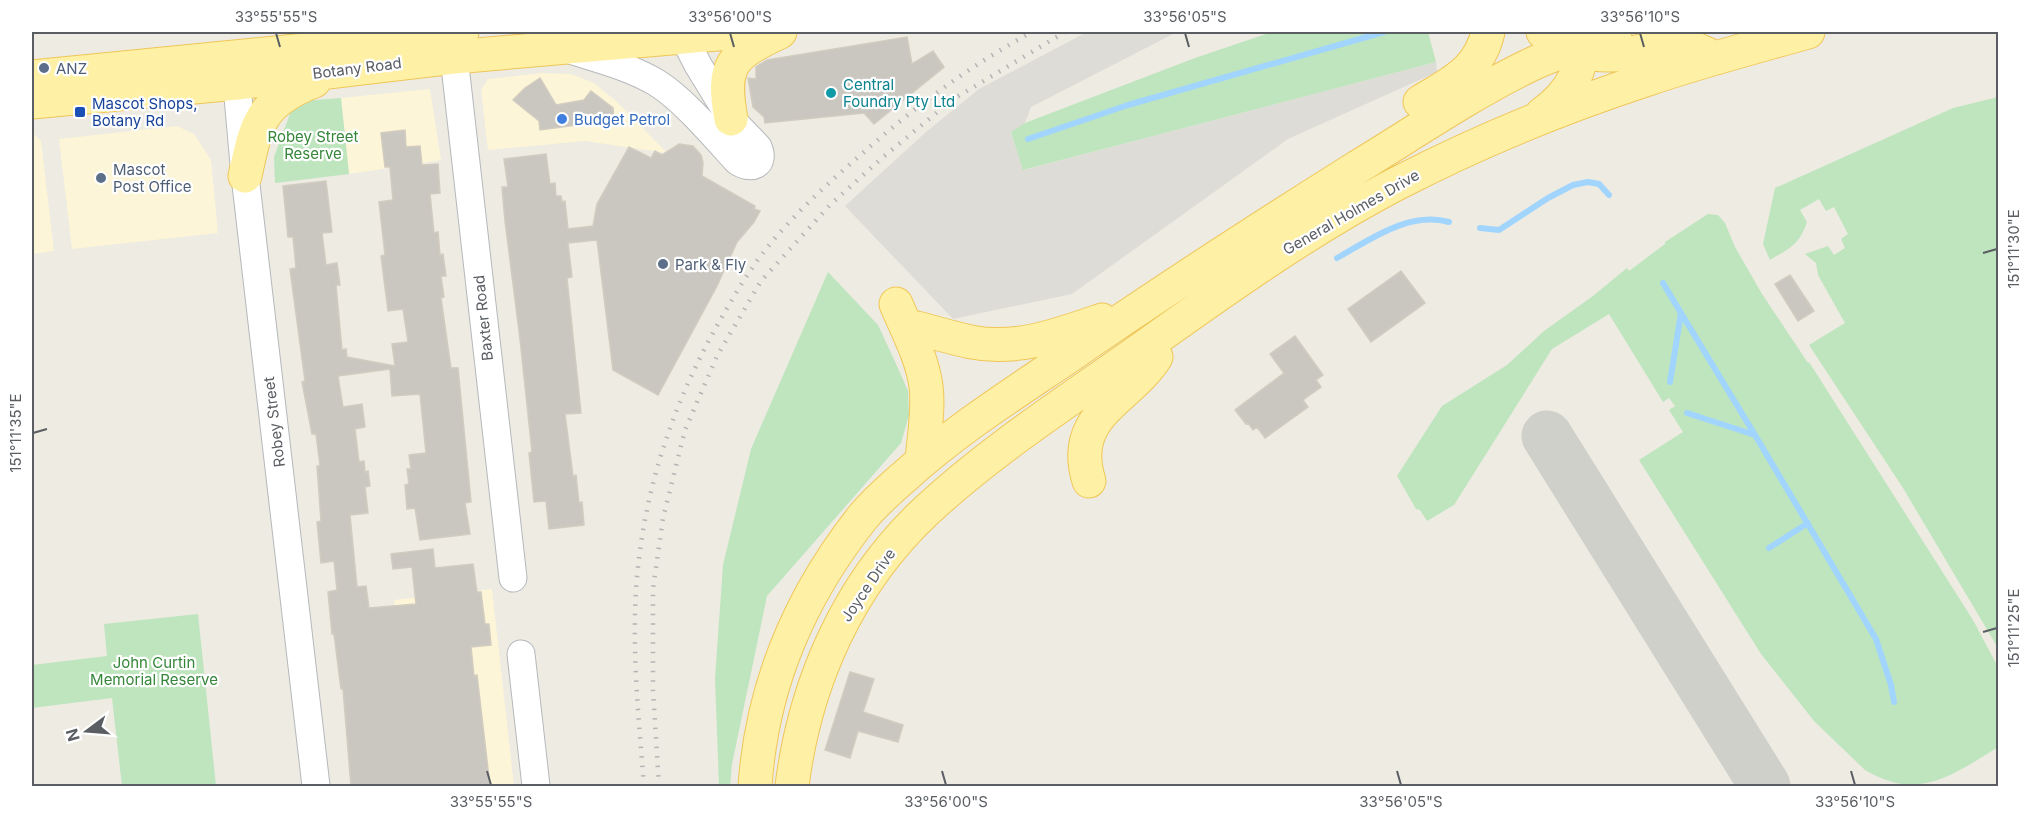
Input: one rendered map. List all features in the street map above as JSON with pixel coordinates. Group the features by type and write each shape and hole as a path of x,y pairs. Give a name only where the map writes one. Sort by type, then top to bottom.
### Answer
{"main road":[{"name":"Botany Road","path":"32,102 236,70 355,48 458,44 563,48 682,34 740,32"},
{"path":"731,119 727,82 731,68 738,57 752,46 780,32"},
{"path":"1401,140 1414,105 1465,73 1476,62 1485,45 1488,32"},
{"path":"1544,32 1609,56 1675,42 1716,58"},
{"path":"755,786 757,754 763,721 795,624 826,568 864,516 879,499 922,460 949,438 1140,308 1250,235 1401,140 1466,100 1528,66 1579,44 1615,32"},
{"name":"General Holmes Drive","path":"1022,434 1249,272 1346,212 1444,161 1530,122 1651,78 1808,32"},
{"path":"1530,122 1562,98 1571,85 1579,68 1579,44"},
{"path":"245,176 253,140 261,120 280,98 292,89 311,82 355,48"},
{"name":"Botany Road","path":"32,77 236,70"},
{"path":"896,304 921,364 926,387 927,404 922,460"},
{"path":"917,328 972,342 1009,345 1048,338 1140,308"},
{"path":"1089,481 1085,468 1085,447 1092,427 1111,402 1151,365 1176,325"},
{"name":"Joyce Drive","path":"792,786 804,718 814,684 841,623 859,591 902,536 925,512 1022,434"}],"street":[{"path":"563,48 631,70 658,83 680,102 737,161 747,166 755,165 760,159 758,147 731,119 682,34"},
{"name":"Baxter Road","path":"458,44 513,578"},
{"name":"Robey Street","path":"236,70 245,176 316,786"},
{"path":"521,654 536,786"}],"shaded area":[{"path":"1087,32 1177,32 1031,107 1025,123 1011,133 1024,170 1436,62 1437,72 1288,139 1072,294 953,319 845,206 926,132 979,89"},
{"path":"541,73 571,74 594,83 616,101 667,153 585,141 488,150 481,90 488,79"},
{"path":"430,89 441,160 349,174 341,98"},
{"path":"177,126 194,134 211,160 218,233 72,249 59,139"},
{"path":"32,132 41,141 54,251 32,254"},
{"path":"492,589 514,786 415,786 394,600"}],"green space":[{"path":"1272,32 1428,32 1436,62 1023,170 1011,132 1025,123 1195,58"},
{"path":"1998,97 1998,648 1903,488 1809,345 1845,323 1818,275 1816,263 1805,254 1828,246 1834,255 1845,248 1841,239 1848,234 1834,207 1826,211 1819,199 1800,210 1807,222 1801,236 1788,249 1770,260 1763,244 1775,188 1953,108"},
{"name":"Robey Street Reserve","path":"341,98 349,174 275,183 274,157 291,111 303,101"},
{"path":"1708,214 1718,215 1725,223 1735,247 1762,294 1809,362 1973,620 1998,667 1998,747 1950,775 1919,784 1902,784 1865,770 1814,721 1761,654 1639,460 1683,432 1669,410 1675,406 1669,398 1663,402 1609,314 1552,349 1454,505 1427,521 1420,510 1416,509 1397,476 1442,406 1507,365 1544,331 1627,268 1629,271 1665,242"},
{"path":"828,272 878,325 908,391 909,415 901,443 767,596 732,764 730,786 719,786 715,678 723,565 751,449"},
{"name":"John Curtin Memorial Reserve","path":"198,614 216,786 122,786 112,698 32,708 32,665 107,656 104,624"}],"building":[{"name":"Central Foundry Pty Ltd","path":"907,37 912,64 933,51 944,67 874,124 864,113 765,123 764,117 753,107 748,78 756,79 756,67 767,60"},
{"path":"540,78 556,105 584,100 591,91 613,108 614,120 540,130 539,121 513,100"},
{"path":"405,130 406,147 420,146 422,165 438,164 440,193 430,194 434,233 438,232 440,255 443,254 446,276 441,276 444,297 441,298 451,368 458,368 471,502 465,503 470,534 420,540 415,508 407,509 405,485 409,484 407,469 411,469 409,455 426,453 420,394 392,396 390,369 338,376 343,407 362,404 365,427 355,429 359,462 364,461 365,472 368,471 370,486 365,487 368,513 350,515 357,587 366,586 369,608 416,604 412,567 393,569 391,554 433,549 435,568 473,564 477,592 481,592 485,624 489,624 491,645 471,647 474,676 477,675 490,786 351,786 343,689 341,689 334,634 332,634 328,592 337,590 334,561 321,563 317,522 321,521 317,466 320,466 316,434 312,434 302,382 305,381 290,269 296,268 293,237 288,237 283,186 326,181 332,232 322,233 326,265 337,263 340,285 336,285 342,350 346,349 347,357 395,366 392,344 408,342 403,309 388,311 381,256 385,255 379,202 393,200 390,167 385,167 381,133"},
{"path":"679,144 693,146 701,155 702,176 760,211 737,242 717,286 658,395 613,370 597,240 568,243 572,277 567,278 581,413 565,414 573,476 576,475 584,525 549,529 546,501 534,502 529,453 532,452 502,187 508,187 504,159 546,154 550,184 555,183 556,196 561,196 562,202 565,201 568,229 593,226 597,204 629,147 651,158 655,151 662,155"},
{"path":"1401,271 1425,303 1371,342 1348,309"},
{"path":"1790,275 1814,311 1798,321 1775,284"},
{"path":"1295,336 1323,375 1316,380 1321,387 1303,400 1308,407 1265,438 1257,427 1253,430 1248,423 1246,424 1235,410 1284,373 1270,354"},
{"path":"850,672 874,679 863,712 903,725 898,742 858,731 850,758 825,750"}],"waterway":[{"path":"1028,139 1128,105 1384,32"},
{"path":"1480,228 1499,230 1548,198 1573,185 1588,182 1599,184 1609,195"},
{"path":"1337,258 1377,235 1405,224 1419,220 1449,222"},
{"path":"1663,283 1681,313"},
{"path":"1670,382 1681,313 1755,435"},
{"path":"1687,413 1755,435 1876,639 1894,702"},
{"path":"1769,548 1808,523"}],"taxiway":[{"path":"1547,436 1765,786"}],"railway":[{"path":"644,786 635,639 636,590 640,552 646,514 665,442 693,372 710,338 741,284 762,254 816,195 929,99 969,70 1032,32"},
{"path":"659,786 653,691 653,589 663,518 685,430 717,356 761,281 830,205 952,100 1065,32"}],"place":[{"name":"ANZ","path":"44,68"},
{"name":"Central Foundry Pty Ltd","path":"831,93"},
{"name":"Mascot Shops, Botany Rd","path":"80,112"},
{"name":"Budget Petrol","path":"562,119"},
{"name":"Mascot Post Office","path":"101,178"},
{"name":"Park & Fly","path":"663,264"}]}
